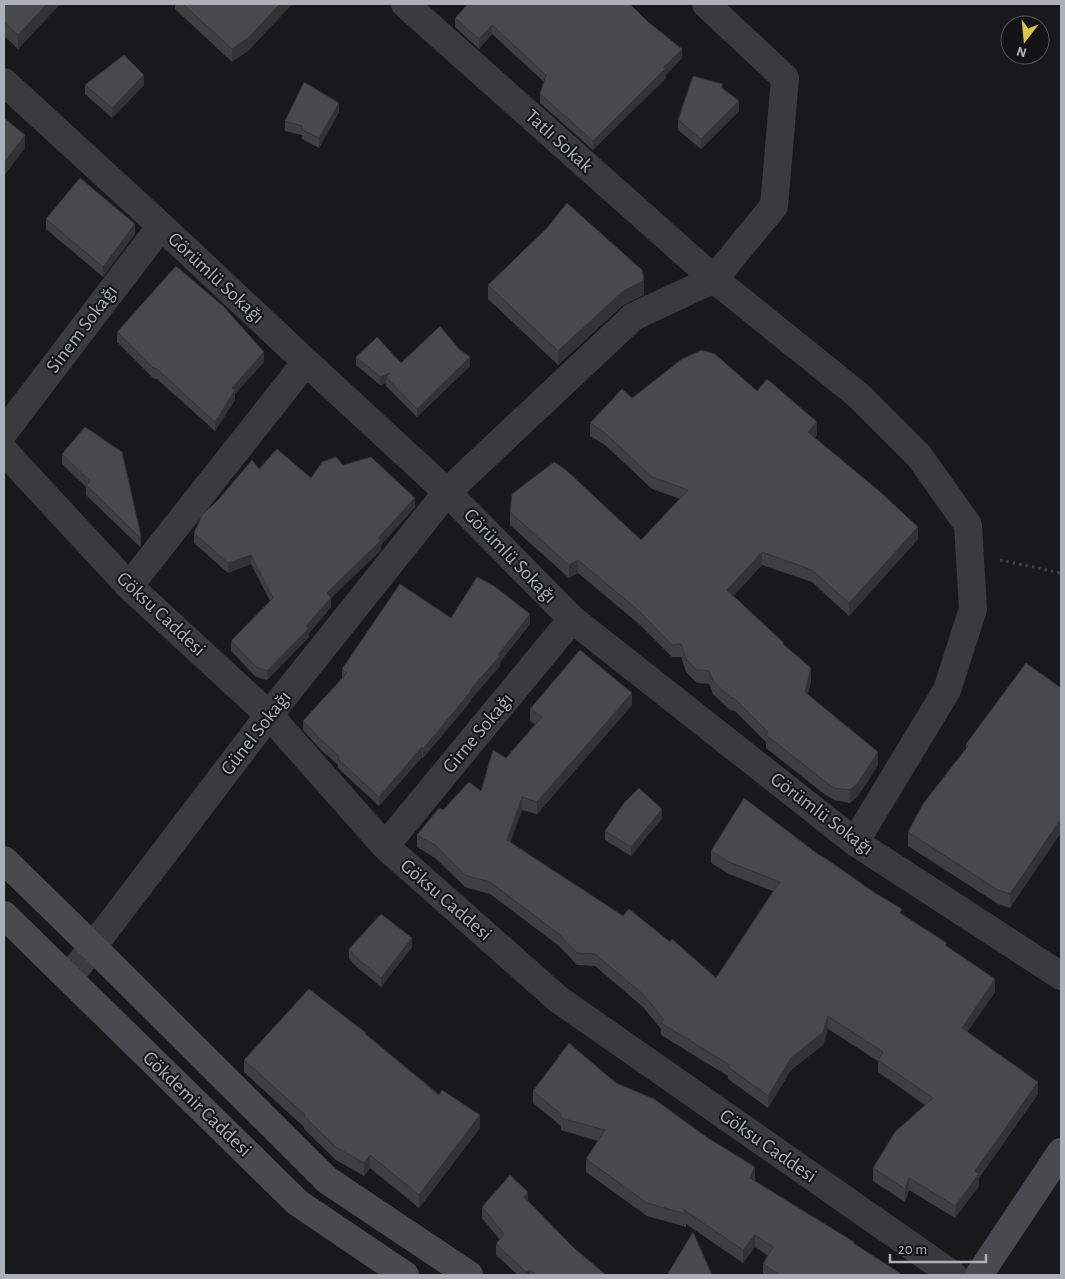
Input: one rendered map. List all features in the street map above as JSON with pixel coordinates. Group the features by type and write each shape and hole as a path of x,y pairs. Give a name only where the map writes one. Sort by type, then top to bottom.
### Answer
{"main road":[{"path":"4,860 328,1180 469,1275"},
{"name":"Gökdemir Caddesi","path":"4,915 298,1203 405,1275"},
{"path":"979,1275 1061,1152"}],"street":[{"name":"Tatlı Sokak","path":"404,4 714,278 858,395 919,456 968,525 973,610 947,690 855,842"},
{"path":"706,4 785,78 774,206 714,278"},
{"name":"Görümlü Sokağı","path":"4,82 447,492 572,619 855,842 1061,976"},
{"name":"Sinem Sokağı","path":"4,432 161,226"},
{"name":"Günel Sokağı","path":"69,978 269,715 447,492 633,317 714,278"},
{"path":"128,586 306,362"},
{"name":"Göksu Caddesi","path":"4,451 128,586 269,715 384,846 558,999 954,1275"},
{"name":"Girne Sokağı","path":"384,846 572,619"}],"path":[{"path":"970,554 1061,573"}],"building":[{"path":"4,4 47,4 18,35 4,22"},
{"path":"183,4 280,4 248,38 232,49"},
{"path":"468,4 630,4 648,22 682,49 663,68 666,68 593,141 540,94 546,75 492,25 479,39 455,18"},
{"path":"124,55 144,75 112,108 85,85"},
{"path":"693,76 722,84 722,88 739,101 701,139 678,120"},
{"path":"304,82 339,103 319,138 302,130 302,126 285,121"},
{"path":"4,118 25,135 4,163"},
{"path":"80,178 135,224 103,267 46,219"},
{"path":"567,203 642,270 644,279 622,292 558,351 488,285 547,228"},
{"path":"176,266 224,307 264,352 232,388 235,390 215,422 157,369 153,368 117,332"},
{"path":"440,326 459,349 470,357 417,409 386,377 390,373 380,377 356,357 377,337 401,363"},
{"path":"702,350 715,354 757,391 767,379 817,422 808,432 878,490 918,527 849,603 812,570 762,552 727,590 811,668 805,692 878,752 858,783 850,790 834,788 766,735 768,732 735,699 730,697 713,681 709,671 697,670 686,659 681,644 672,645 639,611 578,560 569,565 510,512 512,494 554,462 566,470 641,540 688,490 652,477 605,433 590,423 622,389 632,398 682,359"},
{"path":"85,427 122,452 140,538 86,485 90,481 62,454"},
{"path":"277,449 311,478 322,462 336,457 343,465 371,457 415,498 378,538 381,540 327,593 331,598 306,626 309,628 267,671 256,667 231,641 273,598 251,555 228,563 194,533 202,515 219,499 252,460 259,469"},
{"path":"477,577 494,586 530,614 498,655 500,656 423,749 422,747 379,797 338,759 339,756 303,721 347,673 342,669 400,584 451,618"},
{"path":"580,650 632,693 537,802 522,797 507,840 623,916 629,909 670,942 672,939 716,978 780,882 729,862 711,851 744,798 819,855 902,909 900,913 947,943 945,945 995,979 962,1028 1038,1082 975,1171 979,1174 955,1206 909,1178 905,1189 873,1168 895,1132 933,1098 878,1060 883,1052 828,1016 823,1032 791,1058 768,1096 728,1067 730,1065 661,1023 664,1020 643,994 595,954 577,953 559,934 490,882 465,875 435,845 417,835 439,808 443,810 469,782 481,791 493,750 506,758 542,717 530,709"},
{"path":"1026,663 1061,688 1061,819 1010,894 998,890 908,832 923,804 968,746 966,744"},
{"path":"639,788 662,809 631,847 605,831 624,803"},
{"path":"381,914 412,938 381,978 352,954 349,949"},
{"path":"309,989 366,1033 439,1095 442,1090 480,1115 419,1195 370,1155 364,1163 336,1147 305,1115 244,1060"},
{"path":"569,1043 616,1083 654,1099 708,1138 755,1167 750,1178 854,1242 900,1273 900,1275 780,1275 763,1264 773,1247 755,1235 743,1250 684,1210 686,1214 647,1203 586,1159 605,1130 561,1118 561,1114 533,1091"},
{"path":"510,1175 528,1192 524,1197 575,1249 606,1275 537,1275 530,1270 526,1272 496,1244 504,1234 482,1207"},
{"path":"693,1232 712,1275 667,1275"}]}
